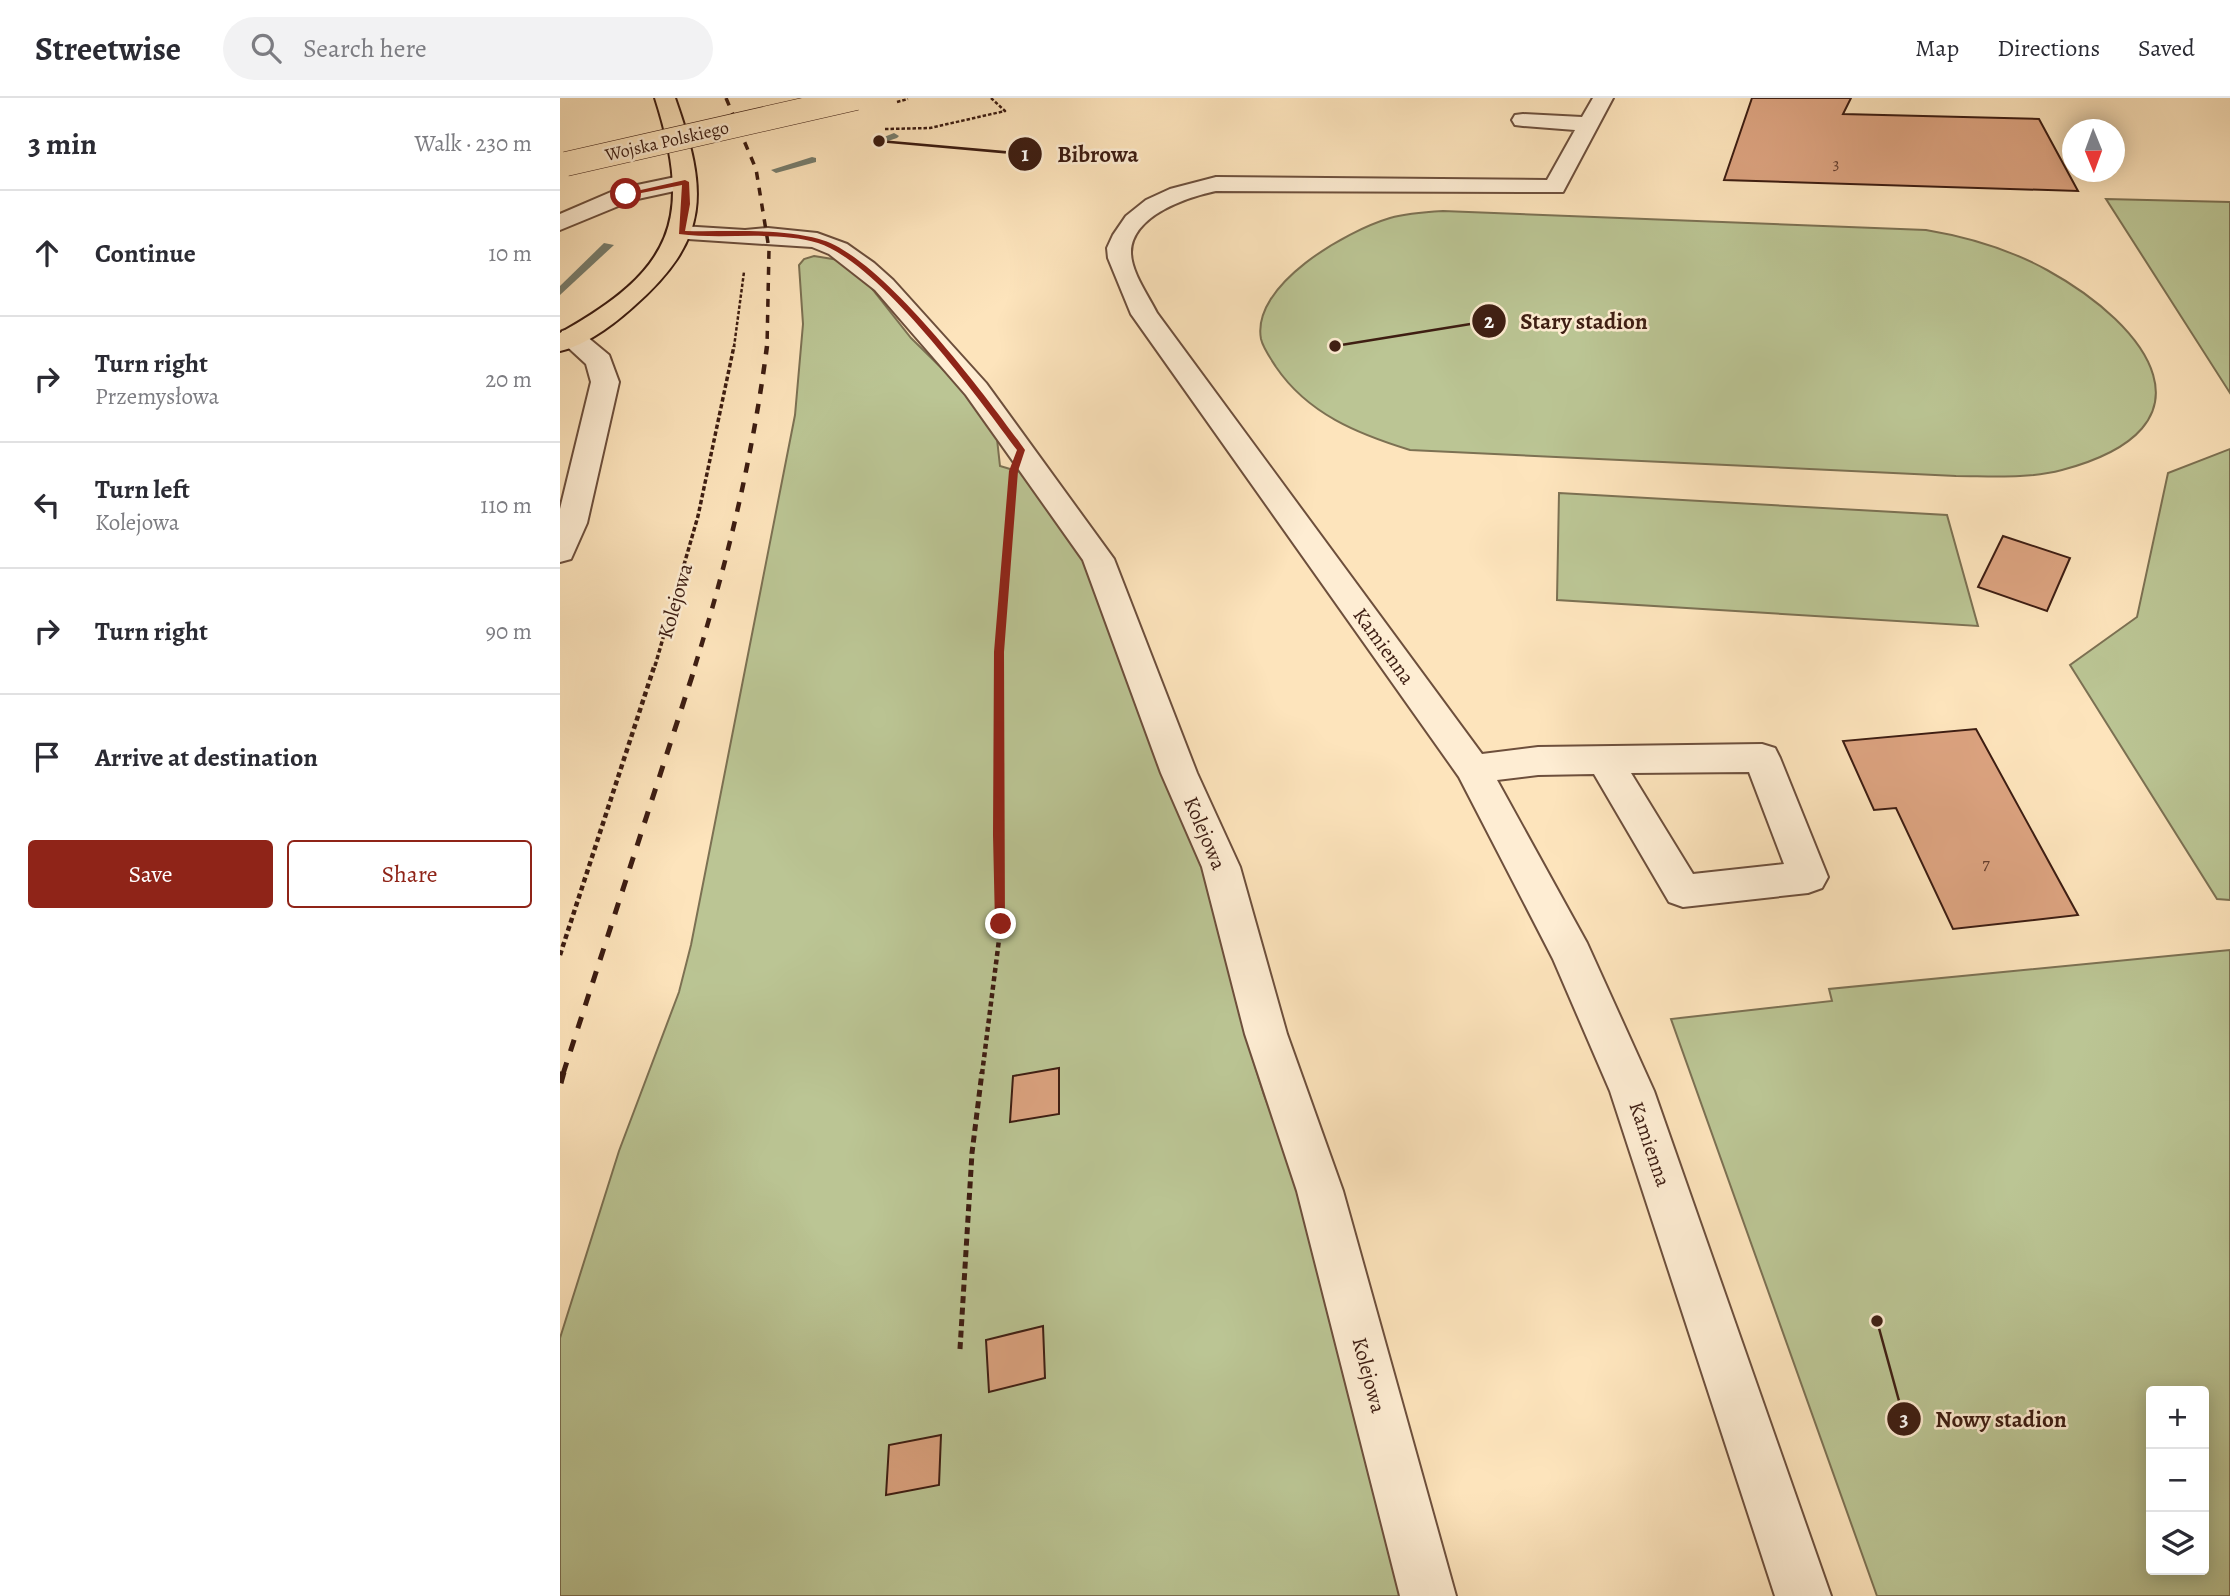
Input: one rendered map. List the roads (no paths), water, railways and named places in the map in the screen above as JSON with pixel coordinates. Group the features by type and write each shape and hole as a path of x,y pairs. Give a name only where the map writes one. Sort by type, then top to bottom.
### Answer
{"main road":[{"path":"566,340 606,316 653,276 668,259 681,233 686,204 684,162 665,98"},
{"name":"Wojska Polskiego","path":"563,164 856,98"}],"street":[{"name":"Kamienna","path":"1603,98 1555,187 1216,184 1186,190 1160,200 1142,213 1121,241 1119,255 1144,314 1473,769 1572,955 1632,1091 1803,1596"},
{"path":"1523,120 1589,124"},
{"path":"560,223 626,194 685,182"},
{"name":"Kolejowa","path":"681,233 745,237 768,235 817,240 838,249 865,268 884,285 976,389 1098,559 1179,774 1221,867 1266,1034 1320,1191 1428,1596"},
{"path":"560,552 572,523 605,382 599,361 566,340"},
{"path":"1473,769 1538,761 1604,760 1762,758 1808,877 1683,891 1604,760"}],"waterway":[{"path":"879,141 894,136"},
{"path":"776,170 812,160"},
{"path":"560,292 608,245"}],"railway":[{"path":"726,98 756,169 769,249 767,347"},
{"path":"695,666 738,507 767,346"},
{"path":"563,1074 696,664"},
{"path":"560,1083 563,1072"}],"place":[{"name":"Bibrowa","path":"879,141"},
{"name":"Stary stadion","path":"1335,346"},
{"name":"Nowy stadion","path":"1877,1321"}]}
